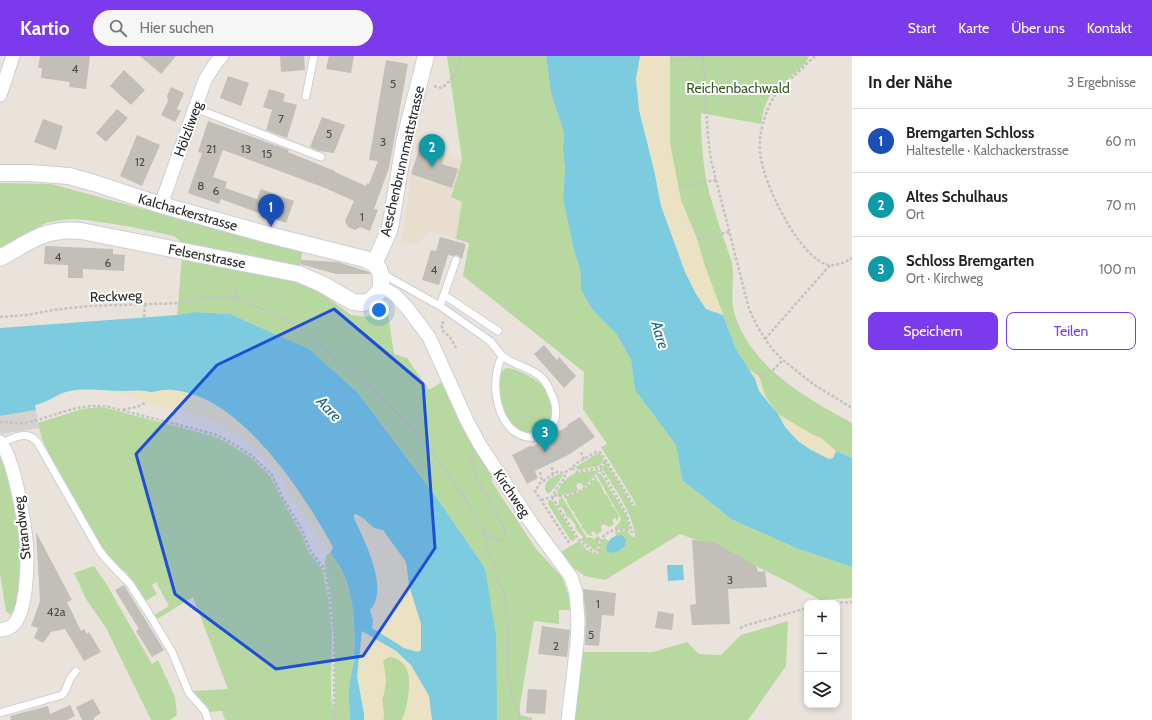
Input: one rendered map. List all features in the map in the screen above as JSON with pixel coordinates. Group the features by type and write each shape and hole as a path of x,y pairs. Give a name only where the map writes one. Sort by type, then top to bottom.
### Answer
{"street":[{"path":"0,95 13,56"},
{"name":"Hölzliweg","path":"161,205 205,80 214,64 222,56"},
{"name":"Aeschenbrunnmattstrasse","path":"378,274 391,222 405,138 426,56"},
{"name":"Kalchackerstrasse","path":"0,173 30,173 68,176 161,205 356,257 378,274"},
{"name":"Felsenstrasse","path":"0,258 41,236 58,230 69,229 299,274 322,284 353,302 363,303 372,300 378,293 378,274"},
{"name":"Kirchweg","path":"378,274 408,309 429,337 480,446 532,524 570,577 576,593 578,621 577,643 568,720"},
{"name":"Strandweg","path":"0,443 7,453 12,467 27,553 24,596 20,612 14,624 7,629 0,630"}],"lane":[{"path":"306,96 314,56"},
{"path":"195,108 321,157"},
{"path":"440,306 456,260"},
{"path":"378,274 440,306 490,341 502,356 542,378 550,390 557,409 556,419 551,428 540,436 521,436 513,431 504,422 496,391 498,366 502,356"},
{"path":"444,295 498,331"},
{"path":"0,443 28,435 34,437 99,550 130,584 165,638 189,692 205,712 208,720"},
{"path":"0,713 62,695 70,679 76,672"}],"path":[{"path":"447,84 457,72 460,56"},
{"path":"815,56 777,92 772,99 768,107 762,131 760,152 771,189 794,235 814,257 821,262 830,265 837,265 852,258"},
{"path":"670,61 703,57 708,137 711,160 749,309 756,324 773,350 783,360 813,384 852,408"},
{"path":"679,187 716,180"},
{"path":"697,239 729,232"},
{"path":"765,338 830,265"},
{"path":"233,299 237,289 236,288"},
{"name":"Reckweg","path":"0,316 27,315 53,310 89,306 181,303 203,297 240,300 300,327 326,351 356,374 385,400 432,452 462,494 485,531"},
{"path":"144,317 145,304"},
{"path":"450,313 441,324 442,331 450,337 456,348"},
{"path":"759,376 771,372 783,360"},
{"path":"123,411 140,406 147,402"},
{"path":"0,422 8,421 22,424 82,407 97,405 214,434 251,455 272,475 310,550 323,567 326,574 334,629 334,720"},
{"path":"467,450 476,476 506,531 504,538 498,540 490,538 485,531"},
{"path":"581,452 584,459"},
{"path":"569,543 536,490 542,481 553,474 557,472 564,473 572,468 576,463 596,452 602,453 633,504"},
{"path":"572,468 576,472 600,468 606,460"},
{"path":"552,467 553,474"},
{"path":"553,496 578,539 595,553 598,552 600,540 608,532 622,530 632,532 626,513 600,468"},
{"path":"540,472 542,481"},
{"path":"541,500 553,496 559,497 577,493 590,483 596,475 602,472"},
{"path":"553,496 565,478 564,473"},
{"path":"485,531 488,550 504,594 506,604 509,681 513,701 519,713 519,720"},
{"path":"840,603 852,602"},
{"path":"740,628 804,609"}],"highlighted area":[{"path":"334,309 423,384 435,548 363,656 276,669 175,594 136,454 217,365"}],"shaded area":[{"path":"420,146 462,160 451,197 462,202 456,239 429,231 419,243 401,244 411,174"},
{"path":"36,410 39,428 2,434 0,433 0,416"}],"green space":[{"path":"447,56 546,56 551,93 564,133 563,150 565,170 563,199 574,251 579,265 581,290 592,309 617,335 631,360 635,390 676,445 682,480 731,519 796,548 852,567 852,598 820,600 790,583 723,550 680,534 605,580 585,576 563,561 558,554 579,541 587,550 598,554 601,541 605,538 609,541 606,547 607,551 615,552 625,546 625,537 622,535 616,536 615,532 626,531 633,537 635,536 630,517 618,493 602,468 606,462 633,506 636,504 601,447 607,444 583,409 584,372 463,276 469,243 456,239 462,202 451,197 462,160"},
{"name":"Reichenbachwald","path":"670,56 809,56 806,63 769,97 764,108 761,124 701,113 703,158 705,173 716,217 731,260 733,274 733,308 743,334 754,351 767,366 783,380 799,392 852,423 852,458 836,451 821,438 811,434 778,414 765,396 759,376 749,370 736,349 704,264 697,239 681,201 670,144"},
{"path":"0,183 51,184 302,252 300,267 182,243 174,236 132,227 73,219 46,223 0,248"},
{"path":"182,257 297,280 319,291 351,315 367,317 387,307 394,354 407,358 429,390 445,380 492,473 492,482 536,549 562,577 569,597 572,610 559,610 559,624 534,621 520,705 520,715 532,718 532,720 497,720 485,568 439,501 357,392 309,349 230,314 195,312 177,315"},
{"path":"509,368 522,372 534,379 543,387 550,398 553,410 552,416 548,424 539,431 532,433 520,430 511,422 504,410 499,391 500,377 504,369"},
{"path":"99,407 213,436 250,457 270,476 302,535 308,551 321,567 323,572 332,629 331,693 333,710 335,700 334,642 331,599 325,565 327,554 330,553 338,563 348,587 354,627 354,657 349,693 350,720 225,720 222,711 208,712 205,706 192,691 228,689 193,597 157,619 154,615 169,606 156,582 152,585 157,594 146,601 127,573 108,557 54,465 42,439 38,423 82,409"},
{"path":"598,453 604,460 599,466 578,470 576,468 577,466"},
{"path":"0,454 11,484 20,545 20,596 13,617 6,611 0,574"},
{"path":"600,471 584,487 581,483 578,483 576,486 578,490 576,492 558,496 557,493 560,487 570,476 580,472"},
{"path":"560,474 563,475 551,492 546,492 545,485 548,480"},
{"path":"601,474 627,517 630,530 615,529 621,518 597,476"},
{"path":"596,478 604,494 606,494 612,504 611,506 614,507 619,516 617,521 615,518 612,520 614,524 609,527 604,524 601,526 602,531 596,535 593,531 591,533 593,536 591,536 588,535 581,526 582,524 574,514 575,512 572,511 564,497 582,490"},
{"path":"562,497 587,538 589,537 594,539 598,536 600,538 596,551 581,540 583,537 575,528 576,526 570,518 567,517 564,510 559,506 559,500"},
{"path":"549,500 552,500 576,538 573,541 571,541 548,504"},
{"path":"94,566 107,585 152,664 158,660 175,697 177,715 170,720 151,720 106,628 86,599 74,573"},
{"path":"788,621 786,666 748,720 573,720 581,652 653,652 687,642 699,654 721,655 741,635"},
{"path":"388,657 398,658 404,663 408,671 409,692 402,720 383,720 382,700 386,681 383,661"}],"sand":[{"path":"640,56 670,56 670,144 681,201 697,239 704,264 723,315 706,309 696,294 685,272 661,206 654,170 639,110 636,79"},
{"path":"749,370 759,376 765,396 758,387"},
{"path":"167,389 192,394 215,406 232,399 316,468 417,557 437,720 402,720 409,695 409,676 402,662 390,657 383,661 386,681 382,700 383,720 350,720 349,690 354,654 355,623 351,597 342,568 288,491 281,475 249,443 222,425 191,413 161,406 112,391 149,392"},
{"path":"778,414 811,434 821,438 836,451 833,458 828,458 802,443 791,433"}],"water":[{"name":"Aare","path":"546,56 640,56 636,79 639,110 654,170 661,206 685,272 696,294 706,309 723,315 736,349 755,379 759,391 778,414 785,427 798,441 811,450 829,459 833,458 836,451 852,458 852,567 796,548 731,519 682,480 676,445 635,390 631,360 617,335 592,309 581,290 579,265 574,251 563,199 565,170 563,150 564,133 551,93"},
{"name":"Aare","path":"195,312 230,314 309,349 357,392 439,501 485,568 496,636 497,720 432,720 429,696 411,665 396,651 362,631 357,676 364,720 350,720 349,693 354,658 353,613 344,575 338,563 330,553 333,547 307,503 274,458 235,418 214,404 192,394 175,390 150,392 80,390 62,393 43,403 35,405 36,410 0,416 0,328 177,315","holes":["356,514 374,528 383,530 406,562 409,585 421,624 421,650 418,652 404,648 372,628 373,621 370,610 375,601 377,590 376,577 369,551 354,515"]},
{"path":"622,535 626,539 625,546 616,552 612,553 607,551 606,547 608,542 616,536"},
{"path":"667,565 683,565 684,580 668,581"}],"building":[{"path":"40,56 90,56 86,89 69,87 70,82 41,78 42,68 38,68"},
{"path":"140,56 176,56 161,74"},
{"path":"280,56 304,56 305,70 281,72"},
{"path":"329,56 354,56 351,73 326,69"},
{"path":"386,60 408,64 389,168 374,209 378,210 370,231 360,227 355,230 348,227 345,221 354,201 325,188 223,150 213,177 227,182 225,188 257,199 261,189 294,201 286,223 221,199 219,204 188,193 202,153 198,152 208,121 289,150 288,152 335,171 366,186 367,183 369,184 378,161 369,160"},
{"path":"124,70 145,90 131,105 110,86"},
{"path":"228,76 249,83 241,106 220,98"},
{"path":"171,87 184,93 177,109 181,111 175,122 161,115 168,101 167,96"},
{"path":"269,89 285,94 283,101 297,105 287,138 266,130 272,110 263,107"},
{"path":"117,109 128,118 106,142 96,133"},
{"path":"322,117 345,125 334,153 319,151 310,147"},
{"path":"43,119 63,126 56,150 34,142"},
{"path":"137,135 160,145 142,186 120,176"},
{"path":"420,146 445,154 442,164 458,169 452,188 411,174"},
{"path":"440,237 466,244 462,259 457,255 448,255 439,285 422,280 431,250 436,251"},
{"path":"45,246 113,249 113,254 125,255 124,271 83,269 83,278 68,278 68,265 44,264"},
{"path":"301,260 338,262 371,274 336,274 300,264"},
{"path":"544,345 557,360 559,357 576,376 564,388 534,354"},
{"path":"580,417 595,437 568,455 535,471 538,478 527,484 512,455 532,445 532,447 568,426 567,425"},
{"path":"36,532 72,600 67,602 81,631 84,629 87,634 89,632 101,652 84,661 65,629 51,632 43,643 34,638 38,628 31,626 40,601"},
{"path":"692,540 714,542 756,566 758,572 765,571 767,587 728,589 730,624 692,625 690,605 696,604"},
{"path":"124,585 164,650 152,657 136,631 139,629 115,590"},
{"path":"583,589 616,593 614,616 602,615 599,646 585,645 586,620"},
{"path":"658,611 674,614 672,630 655,628"},
{"path":"542,626 570,630 567,657 538,654"},
{"path":"528,689 547,690 545,714 526,713"},
{"path":"93,699 101,713 93,720 82,720 76,707"},
{"path":"70,705 75,716 67,720 11,720 10,716 48,706 50,714"}],"place":[{"name":"Altes Schulhaus","path":"432,167"},
{"name":"Bremgarten Schloss","path":"271,227"},
{"name":"Schloss Bremgarten","path":"545,452"}]}
